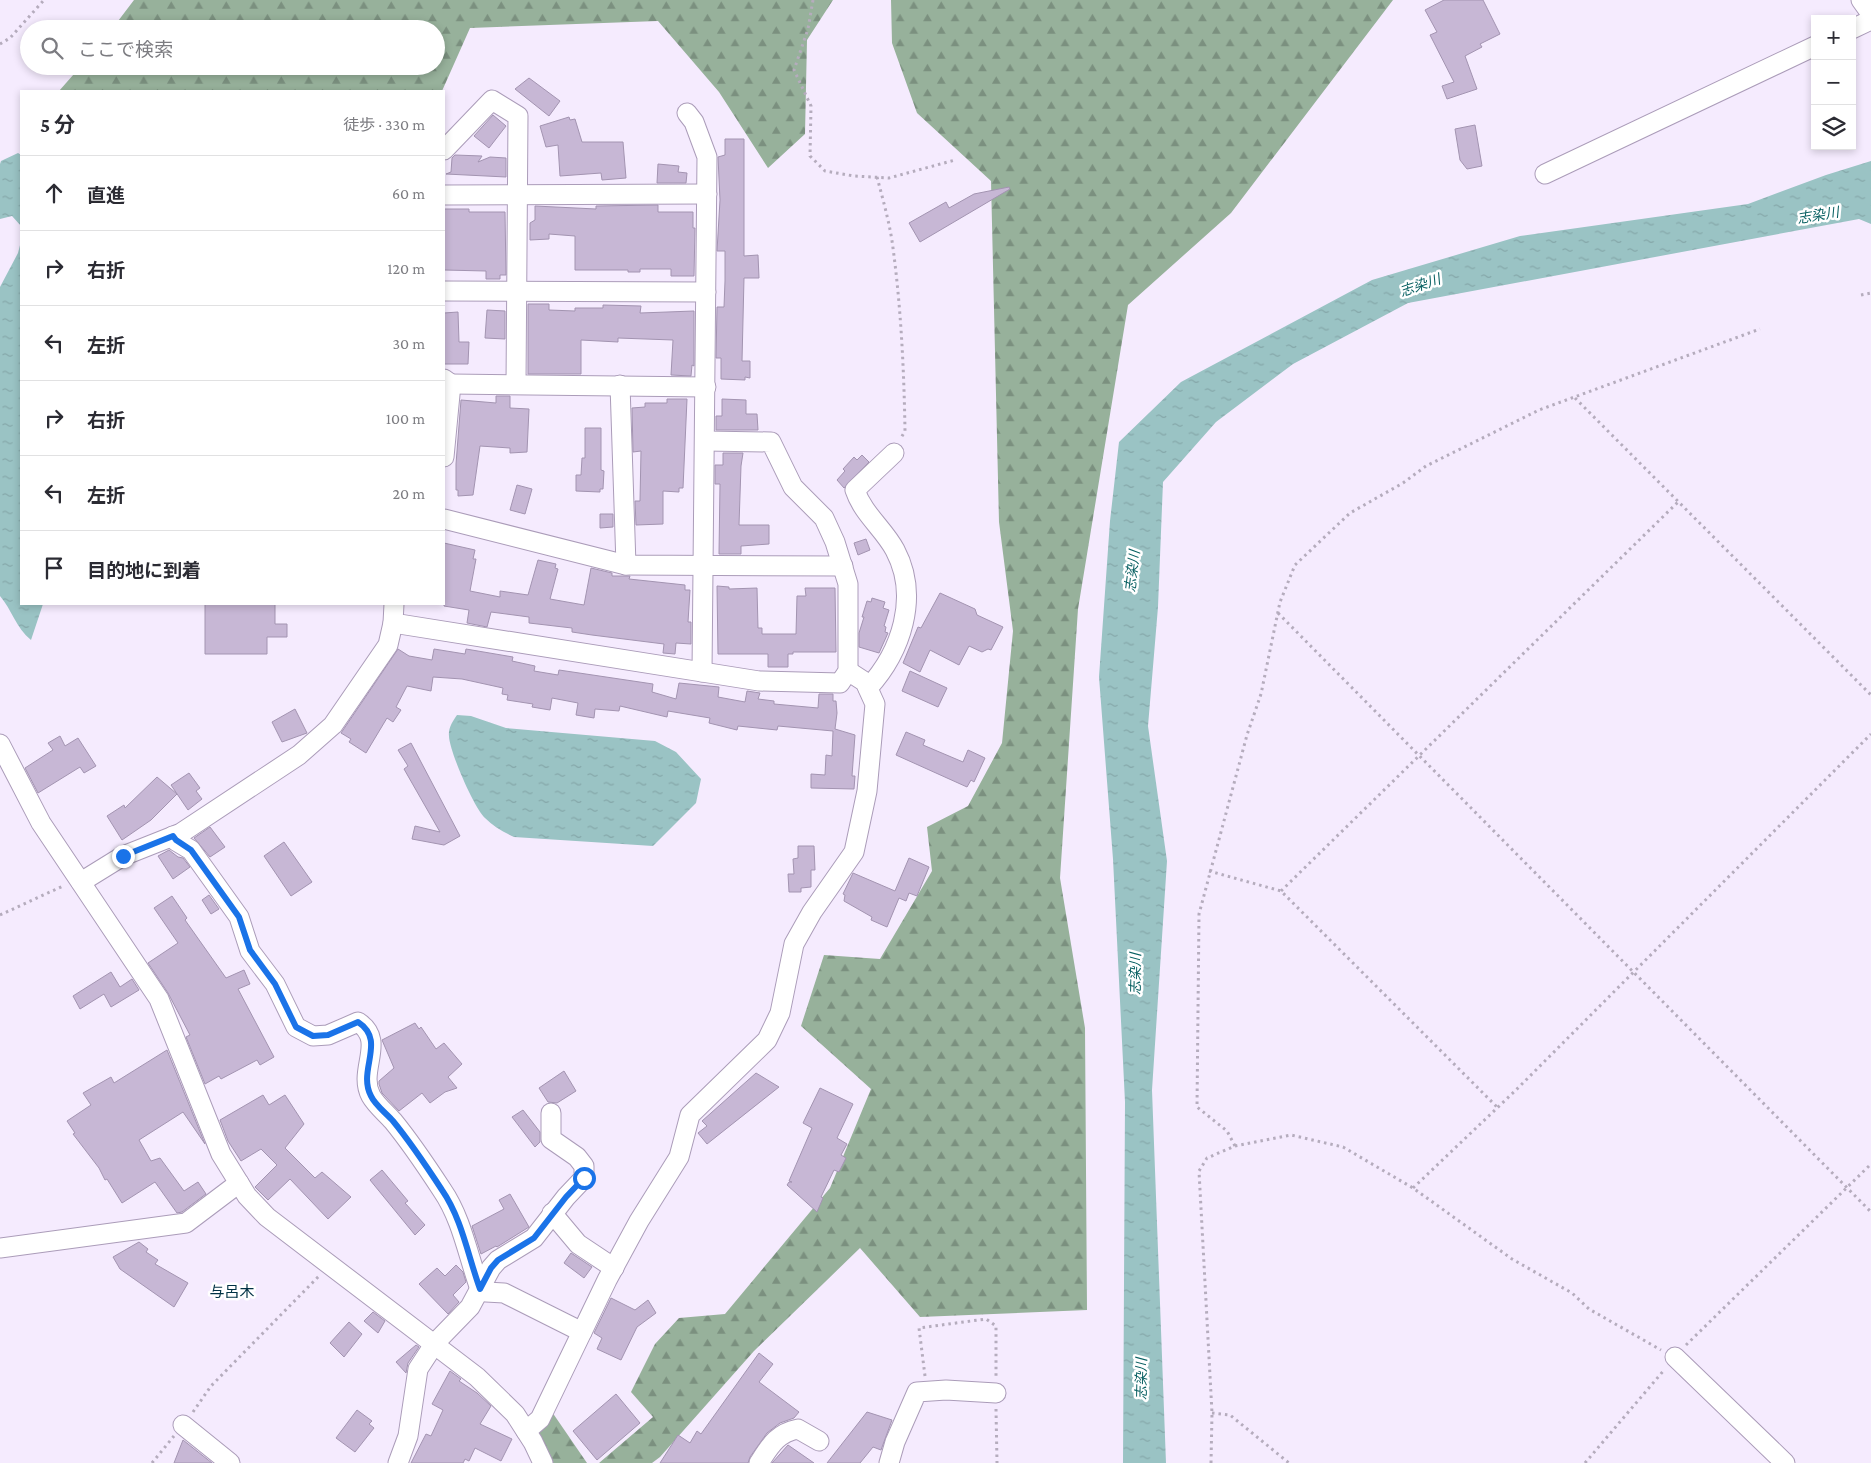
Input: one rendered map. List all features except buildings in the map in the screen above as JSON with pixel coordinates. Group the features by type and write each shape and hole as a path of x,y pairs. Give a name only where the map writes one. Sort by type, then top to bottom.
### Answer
{"street":[{"path":"1861,0 1871,14"},
{"path":"1856,26 1871,20"},
{"path":"1545,174 1811,48"},
{"path":"445,149 492,100 518,116 516,384"},
{"path":"687,113 694,122 707,157 706,441 702,672"},
{"path":"445,195 707,194"},
{"path":"445,291 706,292"},
{"path":"445,432 447,381 706,387"},
{"path":"620,385 626,565"},
{"path":"393,623 759,681 840,683 848,671 848,584 824,518 793,487 771,442 706,441"},
{"path":"868,688 881,674 904,628 907,592 903,569 895,549 859,502 855,490 894,453"},
{"path":"445,519 626,565 842,566"},
{"path":"80,880 123,856 173,836 299,756 333,726 388,645 393,623 394,605"},
{"path":"526,1431 540,1419 639,1220 679,1157 690,1115 767,1040 780,1013 794,944 812,912 854,852 867,791 875,704 865,682 848,671"},
{"path":"0,744 41,822 160,999 221,1154 247,1196 267,1217 435,1343 484,1383 515,1414 543,1463"},
{"path":"173,836 191,850 239,917 250,950 275,984 296,1027 313,1036 328,1035 358,1022 368,1028 372,1038 367,1081 371,1096 394,1122 443,1190 455,1212 480,1289 486,1292 504,1293 582,1332"},
{"path":"398,1463 408,1436 418,1369 435,1343 470,1307 491,1268 498,1260 534,1238 552,1212 584,1178 584,1166 577,1156 551,1139 551,1112"},
{"path":"0,1248 186,1223 239,1183"},
{"path":"552,1212 578,1244 614,1268"},
{"path":"1675,1357 1785,1463"},
{"path":"889,1463 895,1442 918,1392 996,1393"},
{"path":"183,1425 230,1463"},
{"path":"759,1463 776,1438 787,1432 798,1429 819,1441"}],"path":[{"path":"26,20 44,0"},
{"path":"813,0 808,29 794,70 811,106 810,156 825,170 854,176 889,178 955,160"},
{"path":"0,44 10,38 20,27"},
{"path":"877,177 893,246 904,370 905,431 894,453"},
{"path":"1861,295 1871,293"},
{"path":"1235,1146 1227,1131 1197,1107 1199,914 1247,735 1261,694 1280,602 1295,565 1350,513 1403,482 1426,466 1539,410 1760,329"},
{"path":"1575,397 1871,695"},
{"path":"1282,891 1679,501"},
{"path":"1278,613 1871,1212"},
{"path":"1413,1188 1634,972 1871,734"},
{"path":"1209,871 1282,891 1497,1107"},
{"path":"0,916 80,880"},
{"path":"1211,1463 1212,1413 1199,1171 1207,1158 1235,1146 1291,1135 1343,1147 1413,1188 1512,1259 1572,1294 1589,1309 1675,1357"},
{"path":"1585,1463 1675,1357 1871,1164"},
{"path":"152,1463 211,1386 330,1265"},
{"path":"926,1392 919,1328 986,1319 996,1326 997,1463"},
{"path":"1212,1413 1230,1415 1288,1463"}],"green space":[{"path":"134,0 833,0 807,40 805,134 768,168 719,92 658,21 470,28 442,90 60,90 73,75 445,75 445,20 119,20"},
{"path":"891,0 1393,0 1231,213 1128,305 1078,609 1060,878 1085,1028 1087,1310 920,1317 860,1248 754,1351 660,1457 652,1463 599,1463 653,1417 631,1392 655,1344 679,1318 725,1314 830,1188 871,1089 801,1026 824,955 880,959 932,871 927,827 968,806 1002,743 1013,631 999,522 991,181 917,113 892,43"},
{"path":"552,1412 587,1463 551,1463 538,1431"}],"water":[{"path":"18,153 20,154 20,225 12,216 0,219 1,161"},
{"name":"志染川","path":"1871,161 1871,224 1859,219 1408,303 1293,364 1216,422 1163,482 1158,607 1148,726 1167,861 1152,1090 1166,1463 1123,1463 1125,1102 1113,859 1099,677 1110,521 1119,442 1181,382 1372,280 1520,236 1748,204 1826,175"},
{"path":"20,245 20,605 43,605 31,640 22,630 0,596 0,287 18,253"},
{"path":"457,715 471,716 506,728 655,741 676,752 701,779 696,803 653,846 514,837 498,829 485,818 469,791 457,765 450,743 449,730"}],"district":[{"name":"与呂木","path":"232,1292"}],"route":[{"path":"123,856 173,836 191,850 239,917 250,950 275,984 296,1027 313,1036 328,1035 358,1022 368,1028 372,1038 367,1081 371,1096 394,1122 443,1190 455,1212 480,1289 491,1268 498,1260 534,1238 552,1212 584,1178"}]}
